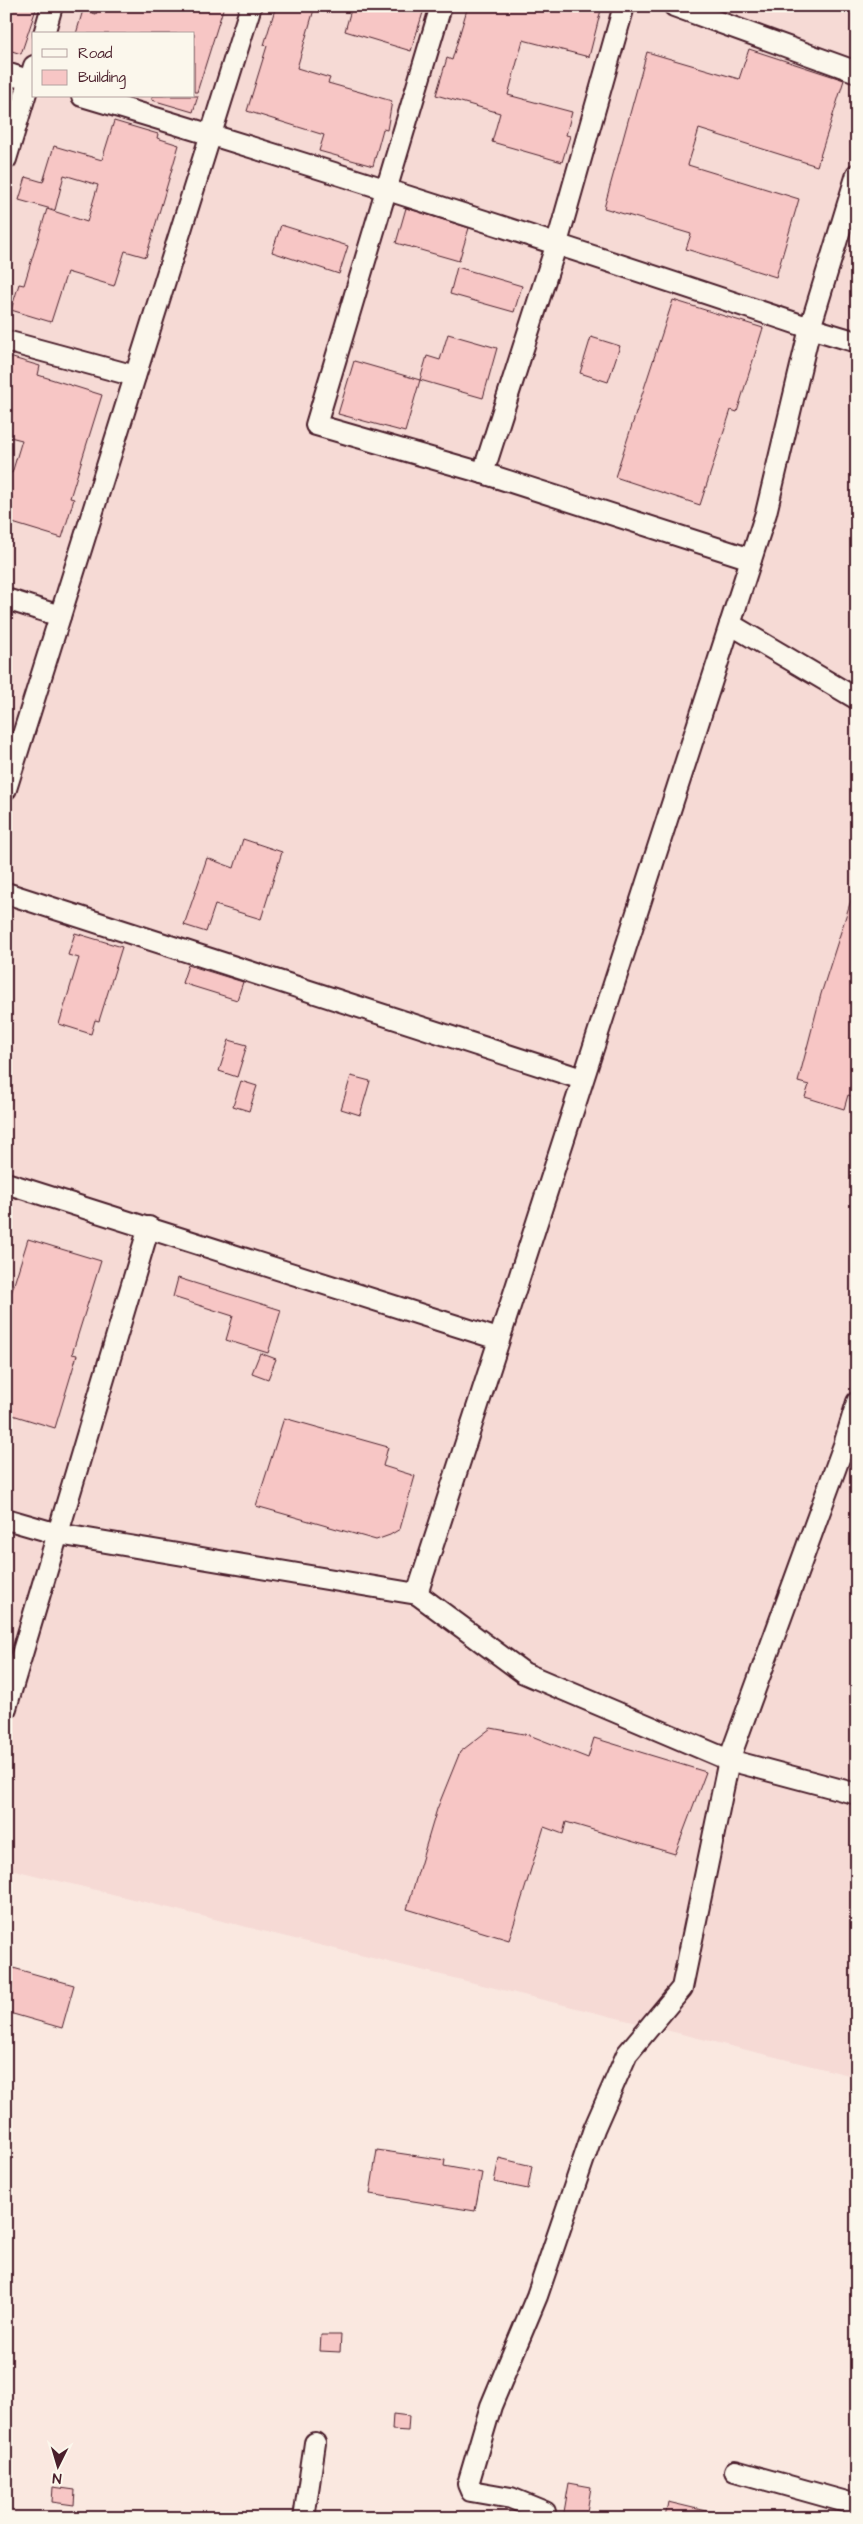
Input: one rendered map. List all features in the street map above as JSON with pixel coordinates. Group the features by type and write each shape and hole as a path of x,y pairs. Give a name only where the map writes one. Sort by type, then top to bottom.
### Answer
{"street":[{"path":"45,32 52,6"},
{"path":"6,789 251,6"},
{"path":"441,6 316,426 483,473 751,559"},
{"path":"483,473 557,243 624,6"},
{"path":"674,6 857,72"},
{"path":"6,73 32,76 6,159"},
{"path":"89,98 211,134 557,243 857,342"},
{"path":"417,1594 766,513 810,328 857,174"},
{"path":"6,341 135,376"},
{"path":"6,599 60,616"},
{"path":"730,624 857,699"},
{"path":"6,893 582,1079"},
{"path":"6,1184 150,1227 498,1339"},
{"path":"6,1708 150,1227"},
{"path":"546,2518 545,2512 511,2498 471,2491 468,2484 491,2406 537,2296 594,2129 627,2054 682,1988 729,1760 850,1447 857,1402"},
{"path":"6,1519 58,1534 417,1594 524,1673 729,1760 857,1794"},
{"path":"304,2518 315,2443"},
{"path":"735,2471 857,2505"}],"shaded area":[{"path":"6,6 857,6 857,2077 6,1868"}],"building":[{"path":"6,6 37,6 21,54 6,49"},
{"path":"99,6 224,6 197,92 195,92 195,32 77,32 83,10 96,14"},
{"path":"276,6 315,6 297,68 330,78 328,83 392,101 387,130 383,129 373,166 319,151 324,135 247,111 267,46 264,45"},
{"path":"352,6 425,6 411,51 345,31"},
{"path":"468,6 602,6 589,57 523,40 508,95 572,112 566,135 570,136 562,162 492,142 500,113 436,95 447,58 452,60"},
{"path":"749,49 844,80 817,166 699,129 688,165 799,199 776,277 686,249 691,234 604,208 647,52 739,79"},
{"path":"195,96 198,96 193,112 152,100 152,98 195,98"},
{"path":"114,121 158,134 157,138 179,145 146,257 125,251 114,286 67,272 51,322 11,310 19,284 24,285 47,209 87,222 98,185 64,175 55,210 19,200 26,177 43,182 54,146 102,160"},
{"path":"406,208 469,228 459,261 396,243"},
{"path":"281,225 348,246 339,274 272,252"},
{"path":"457,267 522,286 514,312 450,294"},
{"path":"673,300 763,328 737,412 731,410 700,505 615,477"},
{"path":"448,334 497,348 483,398 420,380 427,356 440,360"},
{"path":"591,337 620,346 608,382 580,373"},
{"path":"6,356 40,366 38,375 102,395 70,498 74,499 62,538 6,521 6,471 12,473 22,440 6,436"},
{"path":"354,361 420,380 405,432 338,414"},
{"path":"243,839 282,852 261,919 215,905 206,932 184,925 207,858 234,868"},
{"path":"853,894 857,894 857,1098 848,1095 844,1109 805,1097 809,1085 798,1082 821,994"},
{"path":"75,933 122,947 99,1021 95,1020 91,1034 59,1024 79,958 68,955"},
{"path":"188,965 243,982 237,1000 182,983"},
{"path":"229,1040 247,1045 237,1077 219,1071"},
{"path":"351,1076 370,1081 360,1115 341,1109"},
{"path":"241,1081 257,1086 249,1111 233,1106"},
{"path":"28,1239 101,1261 72,1354 77,1355 55,1428 6,1413 6,1310"},
{"path":"178,1278 281,1310 268,1353 226,1340 233,1316 173,1297"},
{"path":"260,1353 276,1359 268,1379 252,1373"},
{"path":"284,1418 388,1447 383,1466 415,1476 400,1529 376,1540 256,1506"},
{"path":"491,1728 529,1735 588,1758 594,1738 706,1772 675,1854 566,1822 563,1834 544,1827 509,1940 407,1909 437,1809 460,1752"},
{"path":"6,1966 74,1985 62,2028 6,2012"},
{"path":"377,2150 445,2160 444,2166 482,2173 475,2211 370,2194"},
{"path":"499,2158 532,2166 528,2189 494,2182"},
{"path":"321,2335 341,2335 340,2352 320,2351"},
{"path":"393,2414 409,2416 408,2431 392,2430"},
{"path":"569,2483 591,2487 586,2518 563,2518"},
{"path":"53,2487 75,2490 74,2505 52,2502"},
{"path":"668,2502 710,2512 709,2518 665,2518"}]}
